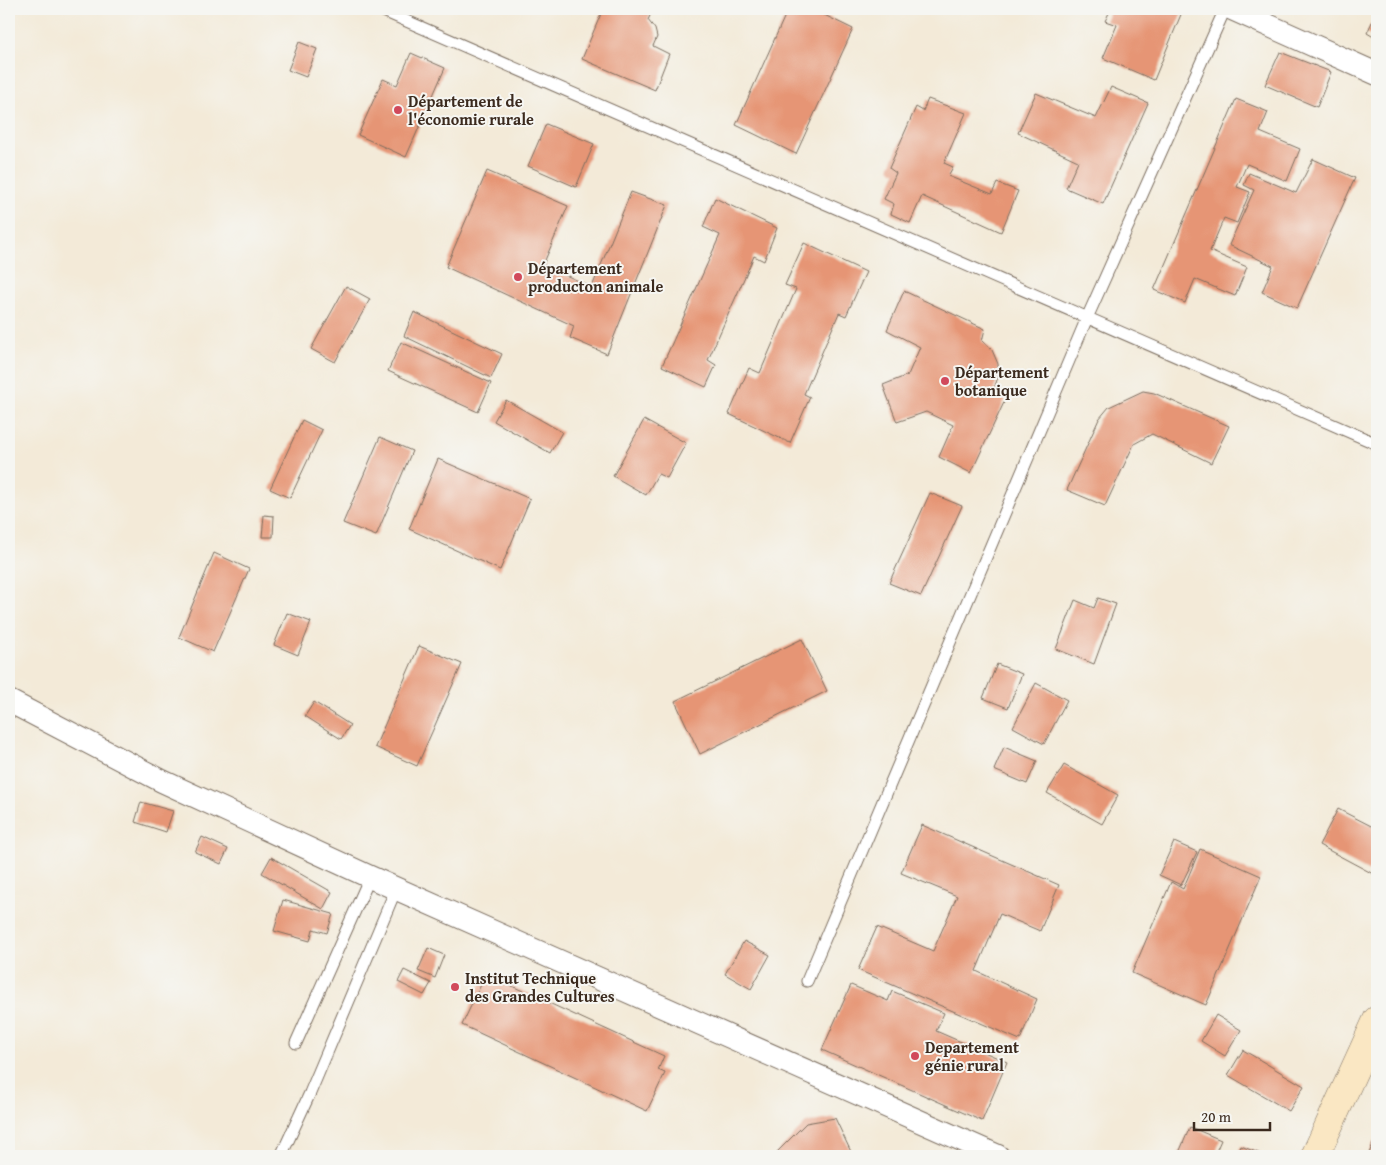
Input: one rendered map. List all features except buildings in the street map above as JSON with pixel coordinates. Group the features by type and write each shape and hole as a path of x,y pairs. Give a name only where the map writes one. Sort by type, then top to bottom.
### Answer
{"main road":[{"path":"1315,1156 1377,1020"}],"street":[{"path":"1232,9 1377,74"},
{"path":"9,701 162,781 370,878 998,1156"}],"lane":[{"path":"379,9 1377,444"},
{"path":"807,980 1087,318 1225,9"},
{"path":"296,1043 370,878"},
{"path":"281,1156 310,1093 396,889"}],"place":[{"name":"Département de l'économie rurale","path":"398,110"},
{"name":"Département producton animale","path":"518,277"},
{"name":"Département botanique","path":"945,381"},
{"name":"Institut Technique des Grandes Cultures","path":"455,987"},
{"name":"Departement génie rural","path":"915,1056"}]}
